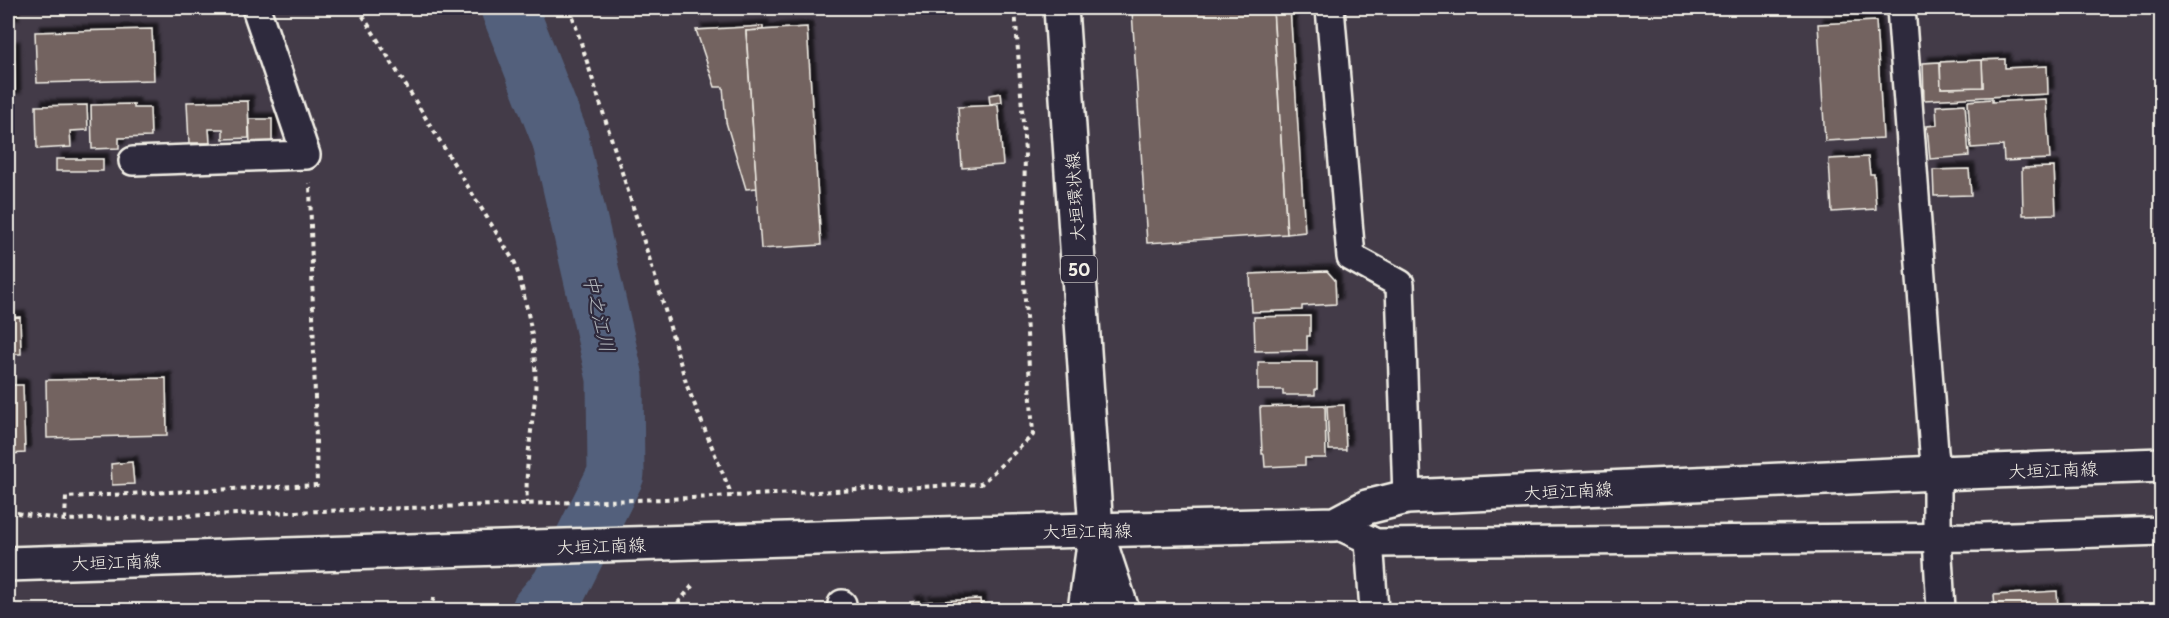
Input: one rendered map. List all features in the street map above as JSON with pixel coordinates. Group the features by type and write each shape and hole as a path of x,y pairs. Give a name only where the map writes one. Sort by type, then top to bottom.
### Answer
{"main road":[{"name":"大垣環状線","path":"1061,8 1096,530 1085,610"},
{"name":"大垣江南線","path":"8,564 668,542 1335,524 1367,507 1407,497 1937,472 2162,465"},
{"name":"大垣環状線","path":"1096,530 1122,610"}],"street":[{"path":"133,161 306,155 256,8"},
{"path":"1330,8 1352,256 1400,284 1407,497"},
{"path":"1901,8 1937,472 1937,538 1941,610"},
{"path":"1335,524 1376,543 1937,538 2162,531"},
{"path":"1369,540 1374,610"}],"path":[{"path":"358,8 515,263 526,297 533,349 535,396 526,478 527,503"},
{"path":"570,8 658,286 687,386 733,496"},
{"path":"8,514 17,513 66,520 692,498 981,484 1033,435 1023,266 1025,152 1015,8"},
{"path":"66,520 66,497 317,485 309,169 306,155"},
{"path":"672,610 693,585"},
{"path":"429,610 435,595"}],"building":[{"path":"8,8 13,8 13,25 8,25"},
{"path":"1185,8 1273,8 1287,234 1147,243 1132,11"},
{"path":"1273,8 1290,8 1305,232 1287,234"},
{"path":"1876,21 1883,138 1825,141 1818,24"},
{"path":"763,26 763,30 746,31 757,188 746,189 726,122 723,87 715,87 696,30"},
{"path":"807,27 821,245 761,249 746,31"},
{"path":"152,29 154,80 37,83 35,32"},
{"path":"14,47 15,98 8,98 8,48"},
{"path":"2005,59 2005,68 2047,66 2048,94 1924,100 1923,63 1940,62 1941,88 1983,87 1982,60"},
{"path":"1982,60 1983,87 1941,88 1940,62"},
{"path":"1001,93 1002,102 990,104 989,95"},
{"path":"1992,99 1992,102 2046,99 2050,159 2004,161 2003,146 1971,148 1968,101"},
{"path":"248,101 249,138 223,139 223,129 209,129 210,143 189,143 187,102"},
{"path":"134,104 134,108 150,108 151,137 119,138 119,148 92,149 91,105"},
{"path":"1965,104 1969,156 1930,159 1927,126 1937,125 1936,106"},
{"path":"87,105 88,130 70,131 71,147 37,149 36,106"},
{"path":"998,105 1003,165 962,168 958,107"},
{"path":"249,119 272,119 272,143 250,144"},
{"path":"1868,157 1870,174 1874,174 1876,209 1832,212 1829,159"},
{"path":"56,159 103,159 103,171 56,171"},
{"path":"2054,167 2056,214 2023,215 2022,168"},
{"path":"1969,169 1971,195 1934,196 1933,170"},
{"path":"1327,271 1335,280 1336,304 1302,306 1302,310 1252,312 1250,274"},
{"path":"1310,316 1307,350 1255,351 1254,317"},
{"path":"20,317 21,354 8,354 8,318"},
{"path":"1258,362 1317,362 1315,395 1283,395 1283,390 1258,390"},
{"path":"166,378 167,435 47,438 46,380"},
{"path":"8,385 23,385 25,453 8,454"},
{"path":"1325,405 1326,458 1305,458 1305,465 1265,467 1264,454 1262,454 1260,407"},
{"path":"1344,405 1346,450 1329,450 1327,406"},
{"path":"132,462 134,484 112,485 111,464"},
{"path":"2057,591 2058,610 1995,610 1994,595"},
{"path":"980,599 981,610 924,610 923,602"},
{"path":"919,601 920,610 911,610 910,602"}],"waterway":[{"name":"中之江川","path":"509,8 560,138 615,378 616,474 559,588 540,610"}]}
